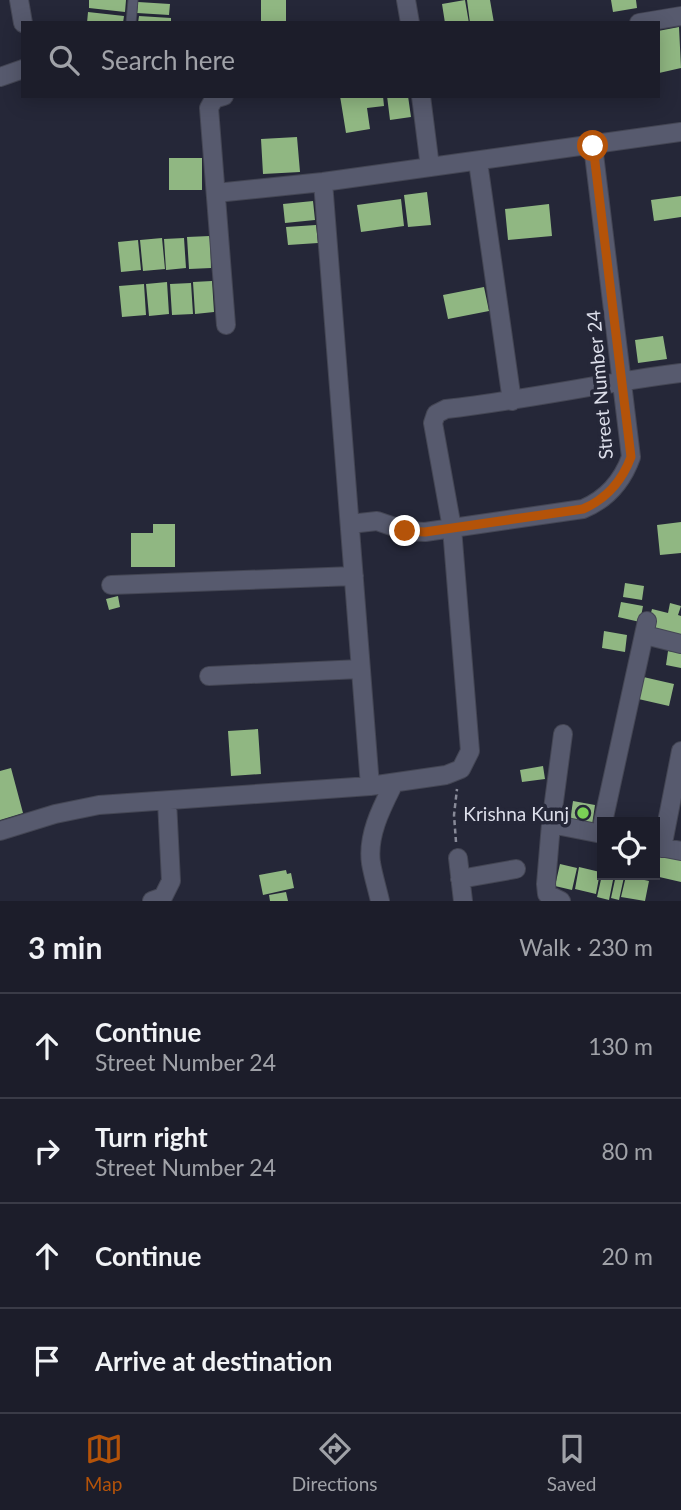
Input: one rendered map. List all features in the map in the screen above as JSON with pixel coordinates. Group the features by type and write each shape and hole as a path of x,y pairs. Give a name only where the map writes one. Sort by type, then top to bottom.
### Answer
{"street":[{"path":"19,0 23,21"},
{"path":"406,0 410,21"},
{"path":"651,21 681,16"},
{"path":"0,77 21,70"},
{"path":"217,98 209,108 226,325"},
{"path":"421,98 430,167"},
{"path":"216,193 478,162 681,132"},
{"name":"Street Number 24","path":"350,524 377,521 405,531 425,532 583,509 609,494 627,469 631,457 623,380 593,146"},
{"path":"478,162 512,401"},
{"path":"323,182 370,786"},
{"path":"0,831 55,814 99,805 370,786 446,775 461,769 470,751 452,528 433,423 436,414 446,409 681,373"},
{"path":"111,585 354,576"},
{"path":"605,817 646,628 681,644"},
{"path":"209,676 360,669"},
{"path":"561,901 547,894 546,884 563,734"},
{"path":"660,839 681,751"},
{"path":"380,901 371,860 372,838 394,783"},
{"path":"152,901 163,897 171,881 167,801"},
{"path":"551,824 597,829"},
{"path":"660,847 681,851"},
{"path":"458,859 463,901"},
{"path":"460,878 516,869"}],"lane":[{"path":"131,21 133,0"}],"path":[{"path":"458,859 454,815 461,769"}],"building":[{"path":"89,0 126,0 125,12 89,8"},
{"path":"261,0 286,0 286,21 261,21"},
{"path":"465,0 469,21 445,21 442,4"},
{"path":"467,0 490,0 494,21 470,21"},
{"path":"611,0 636,0 637,8 613,12"},
{"path":"138,2 170,4 169,15 137,13"},
{"path":"88,12 124,16 123,21 87,21"},
{"path":"139,16 171,18 171,21 138,21"},
{"path":"679,27 681,68 660,73 660,31"},
{"path":"340,98 383,98 384,106 367,108 370,129 346,133"},
{"path":"387,98 408,98 411,117 390,120"},
{"path":"297,137 300,172 263,174 261,139"},
{"path":"169,158 202,158 202,190 169,190"},
{"path":"427,192 431,225 408,227 404,195"},
{"path":"681,196 681,217 654,221 651,200"},
{"path":"401,199 404,226 361,232 357,205"},
{"path":"313,201 315,220 285,223 283,204"},
{"path":"549,204 552,236 508,240 505,209"},
{"path":"316,225 318,243 288,245 286,227"},
{"path":"210,236 211,268 189,269 187,237"},
{"path":"162,238 165,269 143,271 140,240"},
{"path":"184,238 186,268 166,270 164,239"},
{"path":"138,240 141,270 121,272 118,242"},
{"path":"212,281 214,312 195,314 193,282"},
{"path":"167,282 169,314 149,316 146,284"},
{"path":"191,283 193,314 172,315 170,284"},
{"path":"144,284 146,315 122,317 119,286"},
{"path":"484,287 489,311 448,319 443,295"},
{"path":"663,336 667,359 638,363 635,340"},
{"path":"681,522 681,553 660,555 657,525"},
{"path":"153,524 175,524 175,567 131,567 131,533 153,533"},
{"path":"625,583 644,586 642,600 623,597"},
{"path":"118,596 120,607 109,610 106,599"},
{"path":"621,602 643,606 640,622 618,617"},
{"path":"670,603 681,606 678,615 681,616 681,637 647,629 652,609 668,613"},
{"path":"604,631 627,635 625,652 602,648"},
{"path":"668,651 681,653 681,668 666,665"},
{"path":"639,676 674,684 669,706 634,698"},
{"path":"258,729 261,774 231,776 228,731"},
{"path":"543,766 545,779 522,782 520,770"},
{"path":"11,768 23,813 0,820 0,771"},
{"name":"Krishna Kunj","path":"573,801 595,805 592,825 570,821"},
{"path":"660,854 681,859 681,882 660,877"},
{"path":"560,864 577,868 572,890 555,886"},
{"path":"579,867 597,871 596,894 575,889"},
{"path":"286,870 287,874 291,873 294,888 263,895 259,875"},
{"path":"601,880 613,880 609,900 597,897"},
{"path":"615,880 623,880 619,900 611,898"},
{"path":"625,880 649,881 645,901 621,897"},
{"path":"286,892 288,901 270,901 269,895"}],"place":[{"name":"Krishna Kunj","path":"583,813"}],"route":[{"path":"405,531 425,532 583,509 609,494 627,469 631,457 623,380 593,146"}]}
